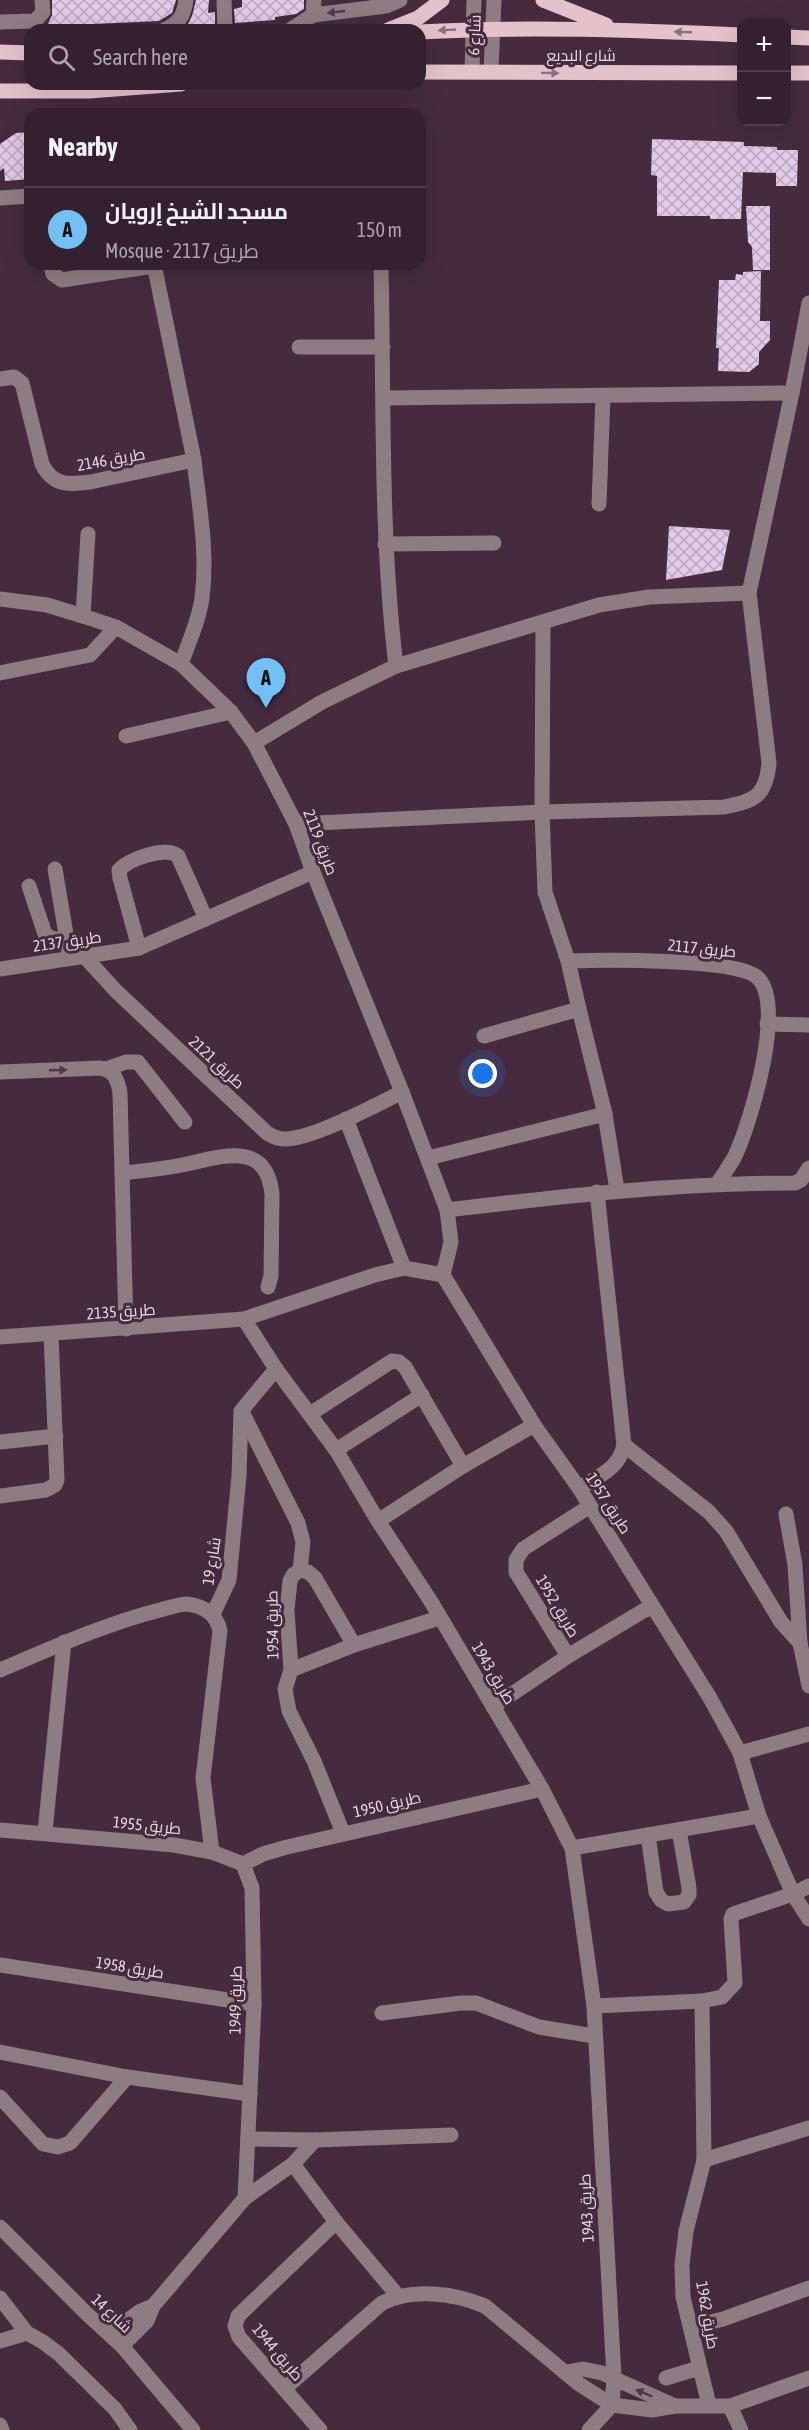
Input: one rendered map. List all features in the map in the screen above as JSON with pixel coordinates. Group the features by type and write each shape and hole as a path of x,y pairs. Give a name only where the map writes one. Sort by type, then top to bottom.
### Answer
{"main road":[{"path":"403,24 418,18 442,0"},
{"path":"543,0 618,29"},
{"name":"شارع البديع","path":"426,32 492,28 618,29 737,35"},
{"path":"791,37 809,38"},
{"path":"0,52 24,53"},
{"name":"شارع البديع","path":"426,72 737,73"},
{"path":"791,73 809,73"},
{"path":"4,93 103,90"}],"street":[{"path":"0,22 35,21 43,12 42,0"},
{"path":"176,24 184,14 186,0"},
{"path":"224,0 225,24"},
{"path":"297,24 314,8 386,6 400,0"},
{"name":"شارع 6","path":"472,71 474,0"},
{"name":"شارع 6","path":"491,71 494,0"},
{"path":"0,198 24,196"},
{"path":"52,270 53,274 62,280 123,270"},
{"path":"155,270 194,460 202,531 202,598 198,619 181,664"},
{"path":"381,270 385,544 396,666"},
{"path":"296,824 542,812 724,807 745,803 761,794 768,779 769,764 749,593 807,331 809,303"},
{"path":"299,347 383,347"},
{"name":"طريق 2146","path":"0,379 14,377 22,383 42,464 48,476 58,482 73,484 90,482 194,460"},
{"path":"384,398 792,393"},
{"path":"599,504 603,396"},
{"path":"83,616 88,534"},
{"path":"385,544 494,543"},
{"path":"254,743 322,702 396,666 543,624 599,605 649,597 749,593"},
{"name":"طريق 2119","path":"0,599 47,605 116,627 181,664 231,712 254,743 296,824 447,1210 451,1242 443,1275"},
{"path":"543,624 542,812 545,892 568,961 604,1114 617,1190"},
{"path":"0,673 90,655 116,627"},
{"path":"126,736 231,712"},
{"path":"139,948 120,878 119,870 125,863 165,851 173,852 178,856 206,918"},
{"path":"55,869 67,941 77,957"},
{"name":"طريق 2137","path":"0,969 139,948 313,872"},
{"path":"29,886 45,934 51,938 67,941"},
{"name":"طريق 2121","path":"77,957 267,1133 276,1138 286,1140 346,1119 402,1092"},
{"name":"طريق 2117","path":"568,961 619,959 725,967 746,971 764,986 768,1003 765,1055 757,1091 734,1156 718,1183"},
{"path":"483,1036 579,1009"},
{"path":"767,1024 809,1025"},
{"path":"0,1072 106,1069 126,1062 138,1062 185,1122"},
{"path":"106,1069 112,1073 119,1086 126,1329"},
{"path":"428,1158 604,1114"},
{"path":"346,1119 404,1268"},
{"path":"122,1173 190,1163 224,1155 244,1156 256,1161 271,1181 271,1276 268,1287 270,1311"},
{"path":"447,1210 617,1190 718,1183 795,1183 801,1180 809,1168"},
{"path":"579,1488 614,1467 624,1445 597,1192"},
{"path":"244,1320 375,1275 404,1268 443,1275"},
{"name":"طريق 1957","path":"443,1275 534,1425 579,1488 710,1698 740,1753 759,1816 794,1894 809,1919"},
{"name":"طريق 2135","path":"0,1337 244,1320"},
{"name":"طريق 1943","path":"244,1320 276,1369 336,1450 542,1789 572,1848 594,2006 614,2378 612,2406"},
{"path":"0,1496 46,1491 55,1485 57,1480 51,1334"},
{"path":"310,1414 392,1361 399,1362 405,1367 463,1466"},
{"path":"242,1411 276,1369"},
{"path":"336,1450 422,1395"},
{"name":"طريق 1954","path":"242,1411 298,1523 303,1542 300,1570 293,1575 290,1581 287,1610 291,1670 285,1689 289,1711 314,1761 343,1833"},
{"name":"شارع 19","path":"0,1670 64,1642 139,1615 185,1604 199,1607 213,1614 229,1580 239,1476 242,1411"},
{"path":"378,1521 463,1466 534,1425"},
{"path":"0,1442 56,1436"},
{"path":"624,1445 709,1512 731,1539 781,1622 800,1643"},
{"name":"طريق 1952","path":"568,1656 516,1572 516,1560 522,1550 590,1506"},
{"path":"786,1514 795,1565 800,1643 809,1686"},
{"path":"300,1570 308,1572 315,1578 354,1645"},
{"name":"طريق 1952","path":"493,1707 568,1656 653,1607"},
{"path":"212,1852 203,1778 220,1631 213,1614"},
{"name":"طريق 1954","path":"291,1670 354,1645 439,1618"},
{"path":"45,1832 64,1642"},
{"path":"740,1753 809,1734"},
{"name":"طريق 1950","path":"243,1864 271,1851 542,1789"},
{"path":"572,1848 759,1816"},
{"name":"طريق 1955","path":"0,1830 45,1832 174,1845 212,1852 243,1864"},
{"path":"648,1835 656,1892 661,1900 668,1904 684,1902 689,1895 689,1888 679,1830"},
{"name":"طريق 1949","path":"243,1864 252,1888 254,2004 245,2198"},
{"path":"594,2006 702,2001 722,1997 735,1983 731,1919 733,1914 794,1894 809,1886"},
{"name":"طريق 1958","path":"0,1965 254,2004"},
{"name":"طريق 1962","path":"702,2001 704,2160 683,2248 683,2297 709,2405"},
{"path":"382,2013 476,2003 539,2027 594,2036"},
{"path":"0,2052 127,2077 250,2094"},
{"path":"0,2097 43,2144 58,2147 70,2143 127,2077"},
{"path":"704,2160 809,2128"},
{"path":"248,2139 315,2140 451,2135"},
{"path":"122,2346 147,2321 153,2306 245,2198 293,2164 315,2140"},
{"path":"293,2164 336,2222 398,2296"},
{"name":"طريق 1944","path":"320,2430 238,2337 235,2326 238,2316 336,2222"},
{"name":"شارع 14","path":"0,2227 122,2346 193,2430"},
{"path":"691,2327 732,2316 809,2288"},
{"path":"284,2388 382,2303 398,2296 446,2295 485,2306 544,2357 612,2406 652,2410 675,2406 730,2406 809,2378"},
{"path":"0,2298 27,2333 59,2354 115,2409 129,2430"},
{"path":"110,2334 139,2312 153,2306"},
{"path":"0,2342 27,2333"},
{"path":"666,2378 699,2368"},
{"path":"567,2372 583,2369 614,2378 675,2406"},
{"path":"589,2430 612,2406"},
{"path":"730,2406 741,2430"},
{"path":"0,2425 2,2430"}],"building":[{"path":"52,0 176,0 172,13 159,21 48,24 52,15"},
{"path":"196,0 209,0 208,13 215,12 215,24 188,24"},
{"path":"242,0 304,0 304,9 296,14 275,17 275,20 235,23 234,9 242,7"},
{"path":"24,132 24,179 5,181 4,168 0,171 0,144 16,133"},
{"path":"652,139 744,142 744,146 798,150 797,186 776,186 776,173 743,172 741,219 710,219 710,216 657,216 657,176 651,175"},
{"path":"746,206 770,206 770,270 753,270 752,247 748,242"},
{"path":"761,271 760,321 770,321 770,340 759,352 759,364 749,372 718,371 719,348 716,348 719,280 735,280 736,274 743,275 743,272"},
{"path":"669,526 730,530 722,570 666,580"}],"place":[{"name":"مسجد الشيخ إرويان","path":"266,708"}]}
